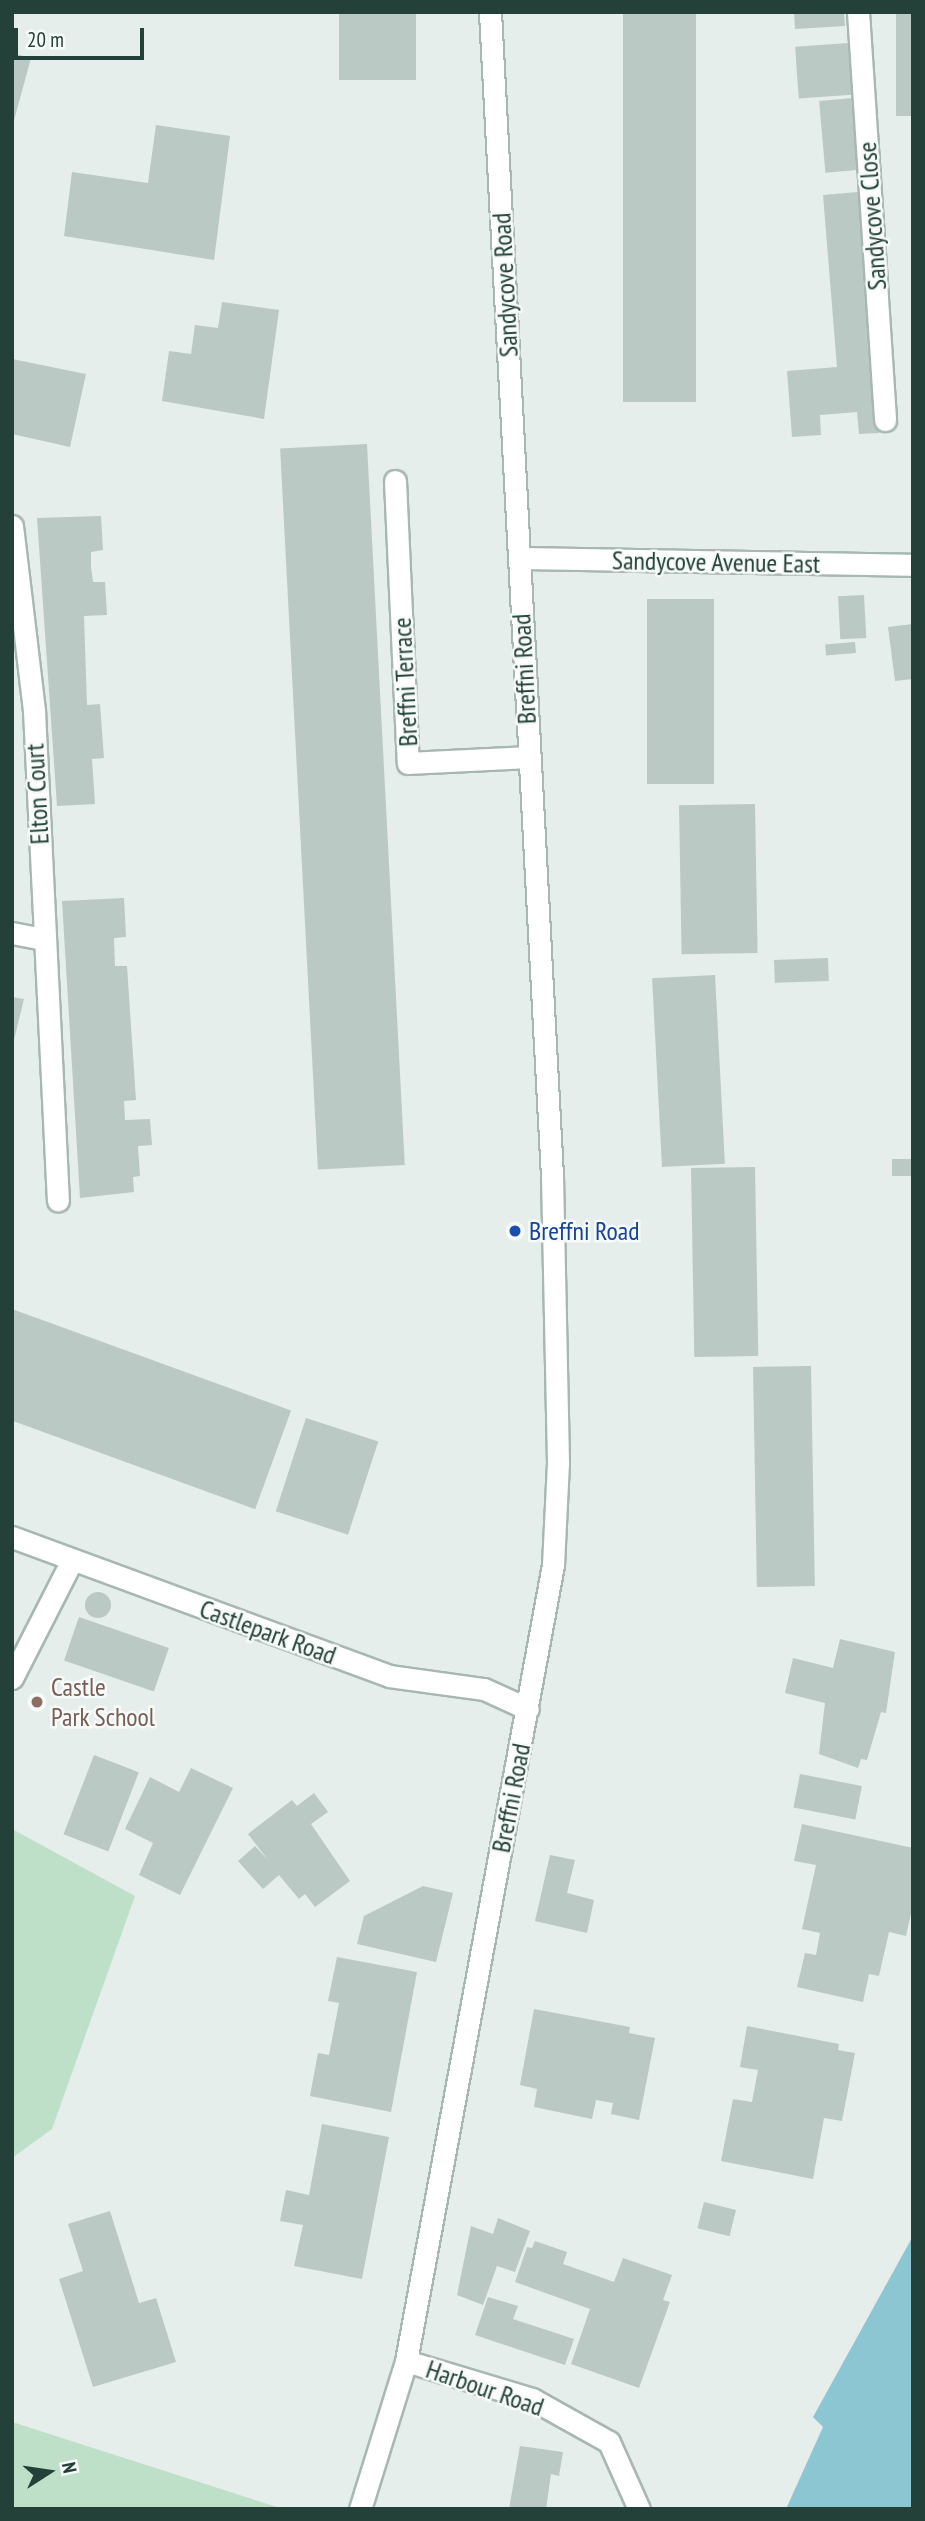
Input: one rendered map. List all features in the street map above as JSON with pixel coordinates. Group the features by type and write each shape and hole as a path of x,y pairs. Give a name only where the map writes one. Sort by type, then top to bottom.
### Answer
{"main road":[{"name":"Sandycove Road","path":"490,12 519,558"},
{"name":"Sandycove Close","path":"859,12 885,420"},
{"name":"Breffni Terrace","path":"395,481 408,763 529,757"},
{"name":"Elton Court","path":"12,526 34,711 58,1200"},
{"name":"Sandycove Avenue East","path":"519,558 913,565"},
{"name":"Breffni Road","path":"360,2509 406,2361 553,1565 558,1462 552,1176 519,558"},
{"path":"12,933 44,939"},
{"name":"Castlepark Road","path":"12,1537 389,1676 484,1689 528,1709"},
{"path":"12,1678 72,1560"},
{"name":"Harbour Road","path":"406,2361 532,2399 609,2442 639,2509"}],"green space":[{"path":"12,1829 135,1896 52,2129 12,2158"},
{"path":"12,2422 283,2509 12,2509"}],"water":[{"path":"913,2236 913,2509 786,2509 823,2427 813,2417"}],"building":[{"path":"339,12 416,12 416,80 339,80"},
{"path":"623,12 696,12 696,402 623,402"},
{"path":"794,12 844,12 845,26 795,29"},
{"path":"896,12 913,12 913,116 896,116"},
{"path":"848,43 852,95 799,99 795,47"},
{"path":"12,53 31,58 13,124 12,123"},
{"path":"853,98 859,170 825,173 819,101"},
{"path":"156,125 230,136 214,260 64,236 72,172 148,183"},
{"path":"858,192 879,433 859,434 857,412 820,415 821,435 792,437 787,371 837,367 823,195"},
{"path":"222,302 279,310 264,419 162,401 169,351 191,354 195,325 218,328"},
{"path":"12,359 86,374 70,447 12,434"},
{"path":"367,444 405,1165 318,1170 280,449"},
{"path":"101,516 103,550 91,552 91,567 93,582 105,582 107,615 84,616 87,705 100,704 104,758 92,759 95,804 57,806 37,518"},
{"path":"864,595 866,638 840,639 838,596"},
{"path":"647,599 714,599 714,784 647,784"},
{"path":"913,624 913,679 895,681 888,627"},
{"path":"855,642 856,653 826,656 825,645"},
{"path":"755,804 758,953 682,954 679,805"},
{"path":"124,898 126,937 114,938 115,966 127,966 136,1100 124,1101 125,1120 150,1119 152,1145 138,1146 140,1176 133,1177 134,1192 80,1198 62,901"},
{"path":"828,958 829,981 775,983 774,960"},
{"path":"715,975 725,1164 662,1167 652,978"},
{"path":"12,997 24,999 13,1044 12,1044"},
{"path":"892,1159 913,1159 913,1176 892,1176"},
{"path":"755,1167 758,1356 694,1357 691,1168"},
{"path":"12,1309 291,1411 255,1509 12,1421"},
{"path":"811,1366 815,1586 757,1587 753,1367"},
{"path":"306,1418 378,1441 348,1535 276,1511"},
{"path":"98,1592 108,1595 111,1605 108,1615 98,1618 88,1615 85,1605 88,1595"},
{"path":"79,1617 169,1648 154,1691 64,1660"},
{"path":"840,1639 895,1652 886,1713 881,1712 867,1760 861,1759 858,1768 819,1754 825,1703 785,1693 793,1658 833,1668"},
{"path":"94,1755 139,1772 108,1852 64,1834"},
{"path":"191,1768 233,1788 180,1895 139,1875 153,1843 125,1829 150,1777 179,1792"},
{"path":"800,1774 862,1786 855,1819 794,1807"},
{"path":"314,1793 328,1812 311,1824 350,1881 315,1907 305,1894 299,1899 279,1875 263,1889 238,1861 255,1846 268,1860 248,1834 292,1800 297,1806"},
{"path":"802,1824 913,1848 913,1904 906,1936 889,1932 879,1976 869,1974 863,2002 797,1987 805,1953 816,1955 820,1933 802,1929 816,1865 794,1861"},
{"path":"550,1855 575,1860 567,1893 594,1900 587,1933 535,1921"},
{"path":"423,1886 453,1893 436,1962 357,1944 364,1916"},
{"path":"337,1957 417,1972 391,2112 310,2096 318,2053 329,2055 339,2003 328,2001"},
{"path":"534,2009 630,2027 629,2033 655,2038 639,2120 611,2114 613,2103 596,2100 592,2119 534,2107 537,2089 520,2085"},
{"path":"747,2026 839,2044 838,2050 855,2053 842,2121 824,2118 813,2179 721,2161 733,2099 752,2102 758,2070 740,2067"},
{"path":"322,2124 389,2137 362,2279 294,2266 303,2225 280,2221 286,2190 309,2195"},
{"path":"704,2202 736,2210 729,2236 697,2228"},
{"path":"110,2211 139,2303 156,2298 176,2362 93,2387 59,2279 83,2271 68,2224"},
{"path":"498,2218 530,2231 515,2272 497,2266 483,2305 457,2295 471,2226 493,2234"},
{"path":"535,2241 567,2252 563,2264 614,2282 623,2258 672,2275 663,2300 670,2302 639,2388 571,2364 590,2309 515,2282 527,2247 532,2248"},
{"path":"488,2297 518,2306 513,2319 574,2339 565,2365 475,2335"},
{"path":"520,2446 563,2452 559,2476 551,2474 546,2509 509,2509"}],"place":[{"name":"Breffni Road","path":"515,1231"},
{"name":"Castle Park School","path":"37,1702"}]}
